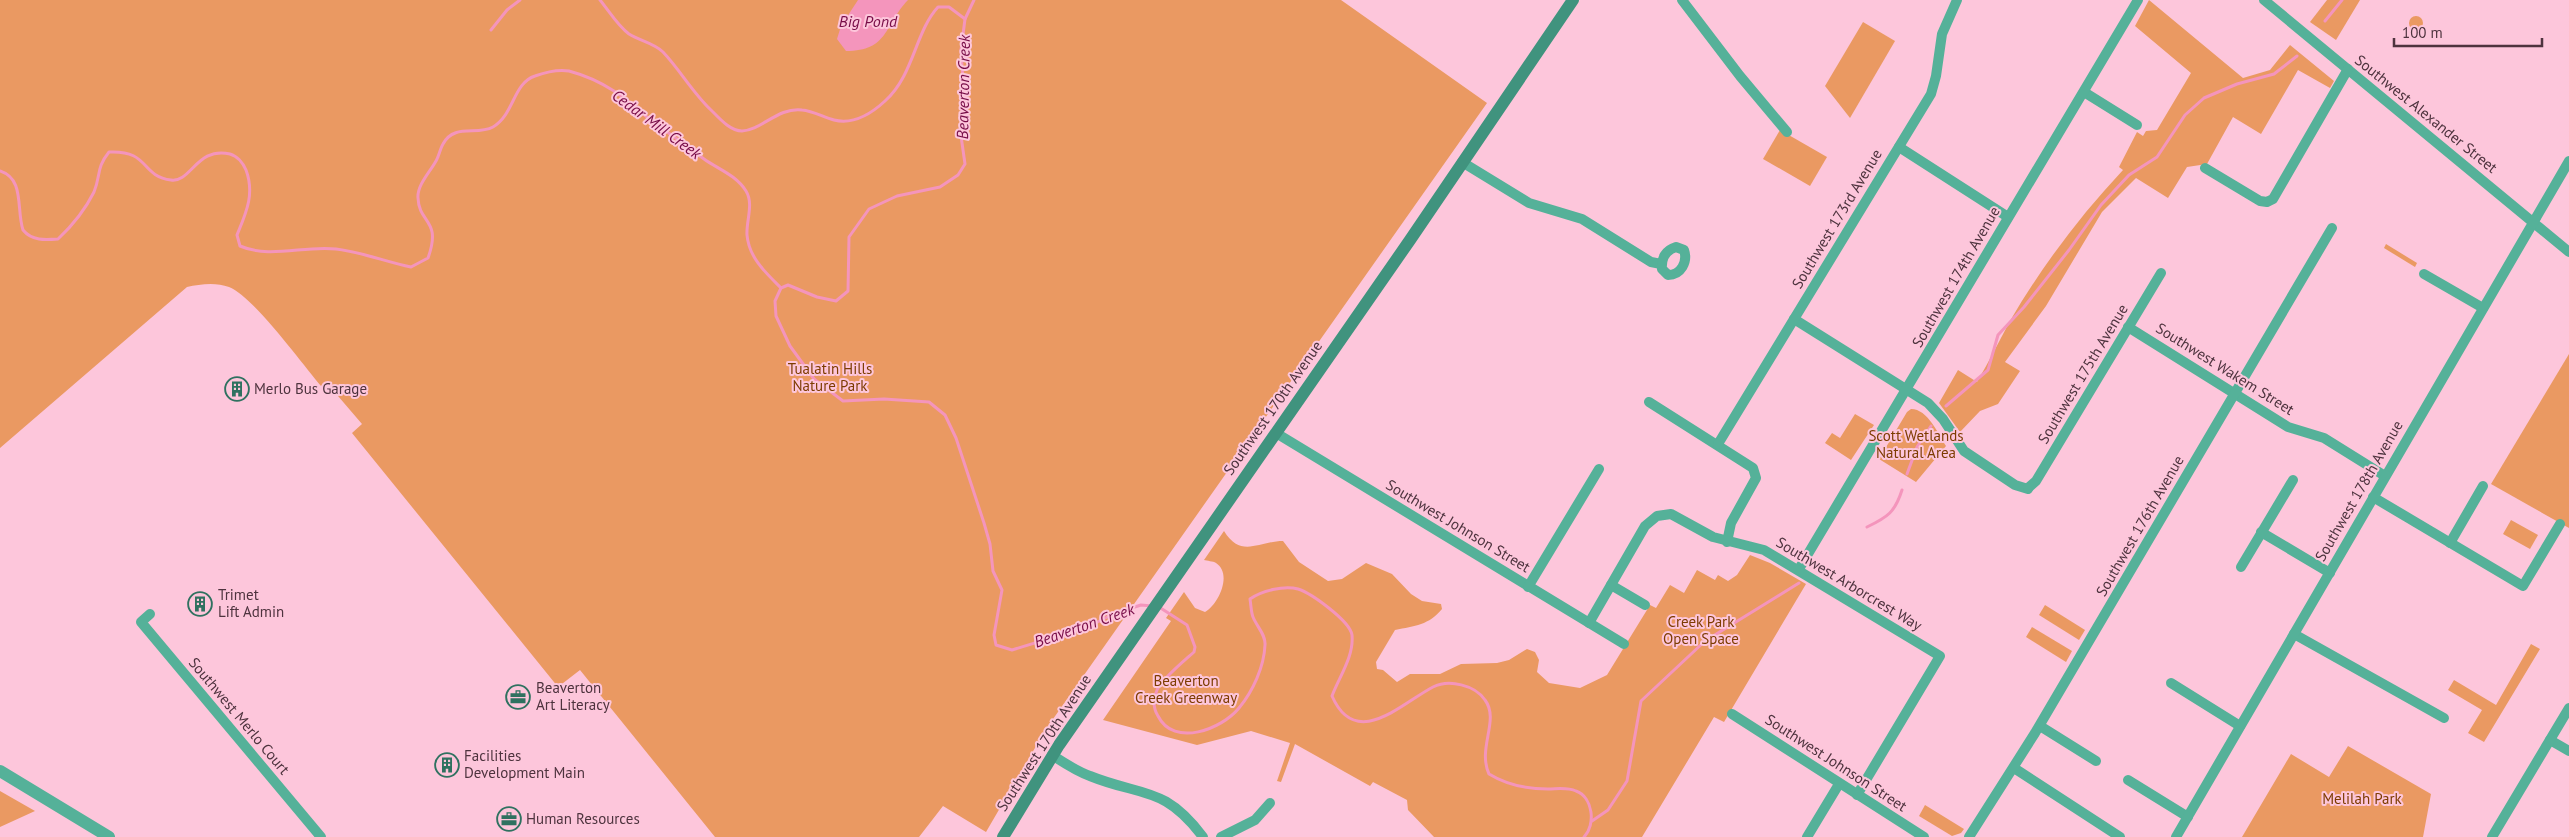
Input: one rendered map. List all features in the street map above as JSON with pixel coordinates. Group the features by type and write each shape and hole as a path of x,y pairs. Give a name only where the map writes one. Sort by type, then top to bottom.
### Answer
{"main road":[{"name":"Southwest 170th Avenue","path":"1004,837 1052,755 1573,0"}],"street":[{"path":"1682,0 1740,76 1787,132"},
{"name":"Southwest 173rd Avenue","path":"1718,444 1931,94 1942,34 1957,0"},
{"name":"Southwest 174th Avenue","path":"1798,569 1908,389 2138,0"},
{"name":"Southwest Alexander Street","path":"2264,0 2534,221 2569,252"},
{"path":"2204,168 2256,200 2263,202 2273,199 2348,69"},
{"path":"2084,92 2137,125"},
{"path":"1898,147 2008,218"},
{"name":"Southwest 178th Avenue","path":"2176,837 2569,161"},
{"path":"1462,162 1529,203 1582,219 1651,262 1661,264"},
{"name":"Southwest 176th Avenue","path":"1969,837 2040,726 2332,228"},
{"name":"Southwest 175th Avenue","path":"1908,389 1928,403 1943,420 1964,451 2020,488 2028,488 2036,481 2161,273"},
{"path":"2424,274 2483,308"},
{"path":"1794,318 1908,389"},
{"name":"Southwest Wakem Street","path":"2128,328 2288,427 2324,438 2386,476"},
{"path":"1649,402 1749,464 1756,474 1754,483 1731,523 1727,542"},
{"name":"Southwest Johnson Street","path":"1276,433 1624,644"},
{"path":"1528,587 1599,469"},
{"path":"2241,567 2292,480"},
{"path":"2450,543 2483,486"},
{"path":"2373,497 2523,586 2560,524"},
{"name":"Southwest Arborcrest Way","path":"1611,585 1646,526 1657,516 1671,514 1713,537 1764,550 1940,656 1857,795"},
{"path":"2261,532 2330,573"},
{"path":"1589,623 1611,585 1645,605"},
{"name":"Southwest Merlo Court","path":"150,614 141,622 321,837"},
{"path":"2294,634 2444,718"},
{"path":"2171,684 2240,726"},
{"path":"2492,837 2569,708"},
{"name":"Southwest Johnson Street","path":"1732,714 1924,837"},
{"path":"2040,726 2096,761"},
{"path":"2550,740 2569,751"},
{"path":"1052,755 1090,776 1164,799 1182,812 1203,837"},
{"path":"2014,768 2120,837"},
{"path":"0,771 109,837"},
{"path":"2128,780 2188,817"},
{"path":"1807,837 1839,784"},
{"path":"1221,837 1255,820 1270,804"}],"green space":[{"name":"Tualatin Hills Nature Park","path":"0,0 1341,0 1487,103 1046,729 986,832 943,806 919,837 715,837 580,670 558,687 352,433 362,424 326,382 321,386 264,316 239,293 229,287 219,284 208,284 187,287 0,448"},
{"path":"2149,0 2243,78 2270,70 2290,45 2334,81 2330,88 2298,70 2261,134 2233,117 2207,164 2187,167 2168,198 2136,178 2102,212 2046,306 2005,362 2020,371 1998,404 1980,411 1960,432 1939,403 1958,370 1977,382 2010,321 2048,261 2077,223 2123,170 2119,167 2137,132 2143,136 2146,131 2157,130 2191,73 2135,26"},
{"path":"2327,0 2360,0 2336,40 2310,22"},
{"path":"2416,16 2421,18 2423,23 2421,28 2416,30 2411,28 2409,23 2411,18"},
{"path":"1863,22 1895,41 1850,118 1825,86"},
{"path":"1780,130 1827,157 1810,186 1763,159"},
{"path":"2386,244 2417,263 2415,267 2384,248"},
{"path":"2569,354 2569,528 2491,484"},
{"name":"Scott Wetlands Natural Area","path":"1911,409 1923,413 1936,429 1946,446 1916,482 1879,459 1907,412"},
{"path":"1855,414 1874,425 1851,460 1825,443 1832,433 1840,438"},
{"path":"2511,520 2538,535 2530,549 2503,534"},
{"path":"1224,531 1230,539 1244,546 1283,541 1299,562 1328,581 1342,579 1366,563 1392,574 1411,594 1422,601 1441,604 1442,609 1427,622 1395,630 1376,662 1377,669 1383,670 1397,682 1410,674 1440,674 1461,664 1497,663 1509,660 1527,649 1535,652 1539,660 1537,672 1549,683 1580,688 1607,675 1650,605 1656,608 1670,585 1684,593 1697,570 1715,580 1718,575 1728,581 1737,575 1750,555 1770,563 1806,584 1724,722 1714,717 1642,837 1434,837 1408,810 1407,800 1373,782 1370,786 1295,744 1281,782 1277,781 1290,743 1251,731 1197,745 1103,720 1171,621 1166,618 1184,592 1195,608 1205,612 1215,603 1222,589 1223,574 1221,568 1216,563 1204,560"},
{"path":"2045,605 2085,630 2079,640 2039,615"},
{"path":"2032,627 2072,651 2066,662 2026,637"},
{"path":"2531,644 2540,649 2484,742 2468,733 2482,710 2448,690 2454,680 2496,705"},
{"name":"Melilah Park","path":"2348,746 2431,794 2423,837 2242,837 2291,754 2329,777"},
{"path":"0,791 35,811 0,827"},
{"path":"1925,805 1964,829 1961,833 1952,836 1919,816"}],"water":[{"name":"Big Pond","path":"858,0 908,0 878,41 870,47 846,51 837,39 841,26"}],"waterway":[{"path":"491,30 507,10 520,0"},
{"path":"600,0 625,31 663,52 698,96 721,120 733,129 742,131 749,130 778,115 793,110 802,110 841,121 855,120 868,114 880,106 895,91 930,17 938,7 949,7 965,19"},
{"name":"Beaverton Creek","path":"974,0 965,19 961,50 965,113 960,129 965,164 958,175 940,187 897,196 869,209 849,237 848,291 836,301 817,297 788,285 781,288 775,301 776,316 790,346 814,379 843,401 884,399 929,402 945,415 956,438 984,523 990,544 993,571 1002,590 994,635 996,645 1012,650 1090,626 1113,614 1141,605 1152,606"},
{"path":"2325,21 2342,0"},
{"path":"1946,406 1988,370 1998,335 2024,307 2069,250 2101,205 2129,175 2157,157 2185,115 2204,98 2237,84 2274,74 2297,56"},
{"name":"Cedar Mill Creek","path":"0,171 8,175 16,188 23,230 35,238 58,239 78,217 90,199 96,186 100,167 109,152 122,152 132,155 154,174 171,180 184,176 210,155 219,153 230,154 237,158 245,167 250,187 246,211 237,235 240,246 251,250 275,252 324,248 336,249 355,252 411,267 428,258 432,245 431,229 419,206 418,193 448,138 459,132 493,127 500,122 522,85 528,80 547,72 569,71 592,79 619,94 652,121 704,159 732,176 742,185 748,196 750,207 747,235 751,251 759,264 781,288"},
{"path":"1907,474 1917,447 1931,426"},
{"path":"1867,527 1890,513 1897,504 1902,490"},
{"path":"1592,821 1608,810 1627,781 1641,701 1705,641 1799,583"},
{"name":"Beaverton Creek","path":"1159,607 1187,625 1195,647 1194,652 1163,681 1157,690 1154,707 1165,726 1175,731 1186,733 1198,732 1221,723 1239,708 1257,678 1265,645 1264,638 1251,611 1250,599 1273,590 1298,589 1337,615 1350,629 1352,635 1351,651 1332,696 1342,712 1354,720 1366,722 1394,711 1433,687 1446,684 1468,687 1481,695 1489,708 1490,725 1485,754 1489,774 1517,786 1540,789 1569,789 1582,794 1591,812 1590,826 1584,837"}],"place":[{"name":"Merlo Bus Garage","path":"237,389"},
{"name":"Trimet Lift Admin","path":"200,604"},
{"name":"Beaverton Art Literacy","path":"518,697"},
{"name":"Facilities Development Main","path":"447,765"},
{"name":"Human Resources","path":"509,819"}],"park label":[{"name":"Creek Park Open Space","path":"1701,630"},
{"name":"Beaverton Creek Greenway","path":"1186,690"}]}
